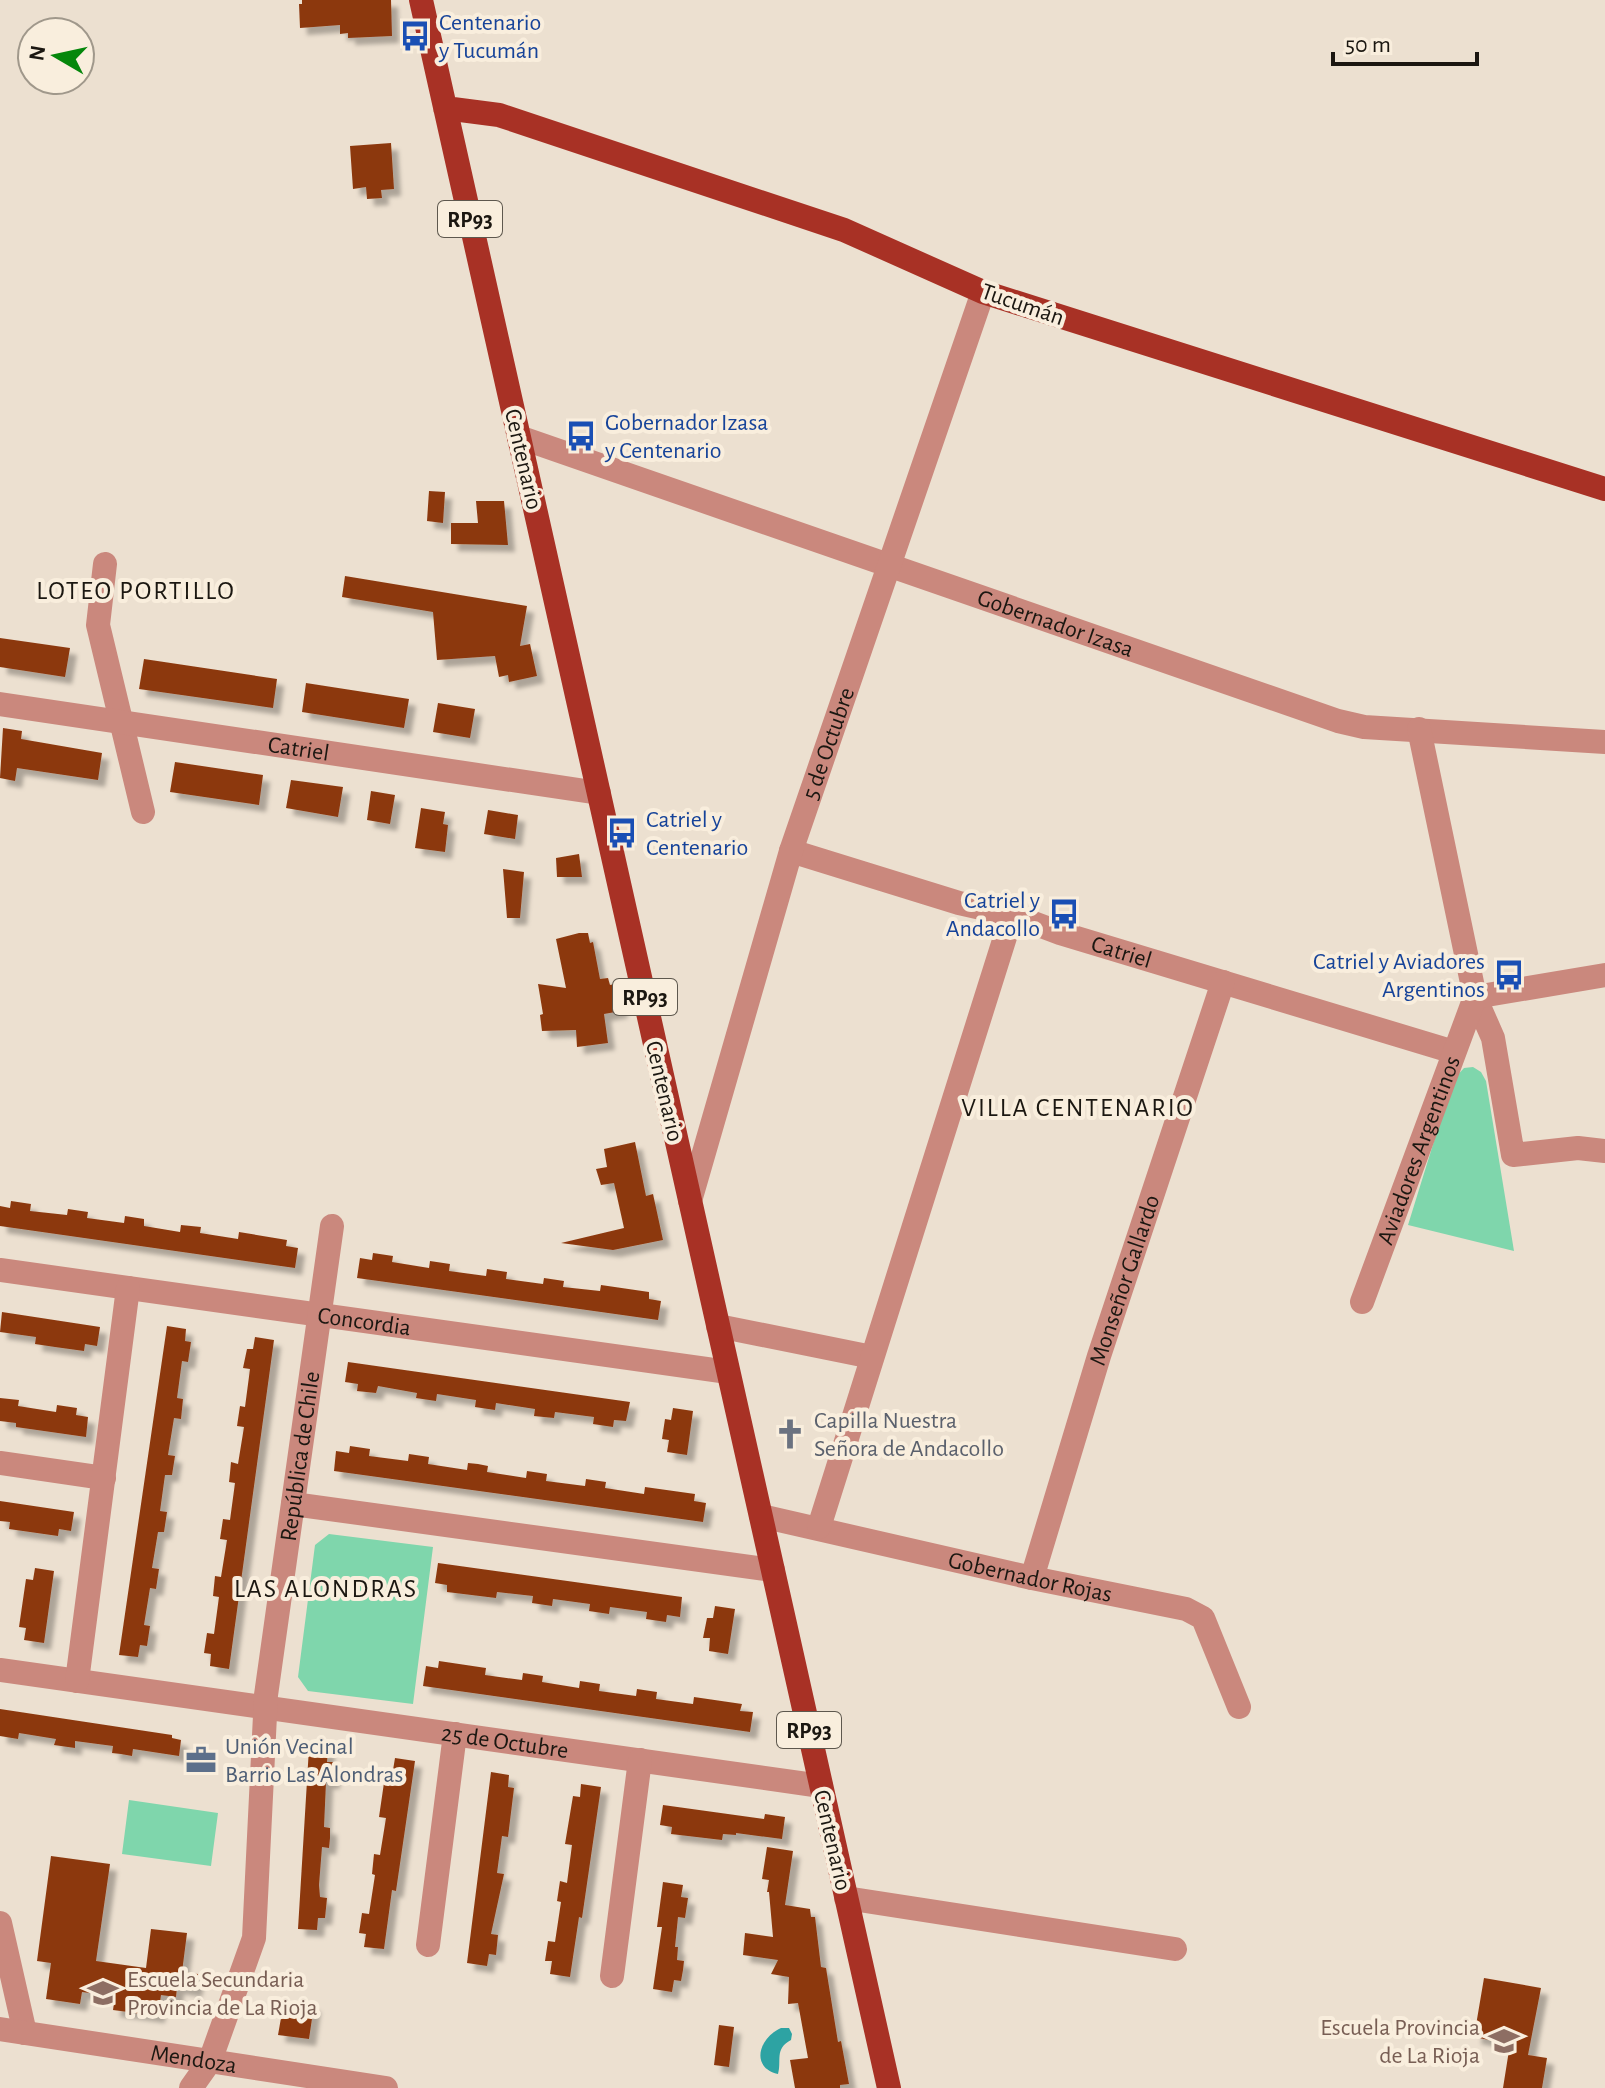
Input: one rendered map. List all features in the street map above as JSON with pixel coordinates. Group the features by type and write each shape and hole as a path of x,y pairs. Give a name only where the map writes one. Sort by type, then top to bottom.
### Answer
{"main road":[{"name":"Centenario","path":"421,0 889,2088"},
{"name":"Tucumán","path":"445,108 499,115 844,230 983,292 1605,489"}],"street":[{"name":"5 de Octubre","path":"690,1201 791,851 983,292"},
{"name":"Gobernador Izasa","path":"519,437 1338,721 1364,727 1605,742"},
{"path":"105,564 98,625 143,812"},
{"name":"Catriel","path":"0,704 599,793"},
{"path":"1419,729 1475,997 1493,1038 1513,1155 1578,1148 1605,1151"},
{"name":"Catriel","path":"791,851 959,903 1012,915 1060,933 1454,1052"},
{"path":"819,1527 1012,915"},
{"path":"1475,997 1605,975"},
{"name":"Monseñor Gallardo","path":"1032,1578 1099,1356 1223,982"},
{"name":"Aviadores Argentinos","path":"1362,1302 1475,997"},
{"name":"República de Chile","path":"191,2088 210,2061 254,1938 265,1707 332,1226"},
{"name":"Concordia","path":"0,1270 728,1372"},
{"path":"77,1681 128,1288"},
{"path":"718,1326 872,1357"},
{"path":"0,1463 104,1478"},
{"path":"293,1504 773,1570"},
{"name":"Gobernador Rojas","path":"761,1516 1032,1578 1186,1609 1203,1618 1239,1707"},
{"name":"25 de Octubre","path":"0,1670 821,1786"},
{"path":"428,1945 455,1734"},
{"path":"612,1976 640,1760"},
{"path":"846,1898 1175,1949"},
{"path":"0,1923 25,2033"},
{"name":"Mendoza","path":"0,2029 386,2088"}],"green space":[{"path":"1473,1067 1481,1072 1486,1081 1514,1251 1408,1225 1453,1080 1464,1068"},
{"path":"329,1534 433,1547 413,1704 308,1691 298,1677 315,1545"},
{"path":"129,1800 218,1813 211,1866 122,1854"}],"water":[{"path":"781,2028 789,2028 792,2034 791,2040 780,2051 778,2074 763,2065 761,2052 768,2038"}],"building":[{"path":"302,0 391,0 392,36 348,38 348,33 340,34 340,25 300,28 299,4"},
{"path":"391,143 394,189 381,190 382,198 367,199 366,187 353,189 350,146"},
{"path":"429,491 445,492 443,523 427,521"},
{"path":"476,501 504,501 508,545 451,544 451,523 478,523"},
{"path":"345,576 527,606 520,646 530,644 537,676 509,682 508,675 499,677 495,656 437,660 433,612 342,597"},
{"path":"0,638 70,648 65,677 0,667"},
{"path":"144,659 277,679 273,708 139,689"},
{"path":"306,683 409,699 404,728 302,712"},
{"path":"438,703 475,709 470,738 433,732"},
{"path":"3,728 22,731 21,739 102,753 98,780 17,768 15,781 0,778"},
{"path":"175,762 263,775 259,805 170,792"},
{"path":"291,780 343,787 338,817 286,808"},
{"path":"371,791 395,795 390,824 367,820"},
{"path":"421,808 445,812 443,824 448,825 445,852 415,848"},
{"path":"488,810 518,815 515,839 484,834"},
{"path":"579,854 582,877 557,877 556,858"},
{"path":"503,869 524,872 520,918 507,918"},
{"path":"588,933 590,943 593,942 600,979 608,978 610,985 615,984 621,1011 604,1014 608,1043 577,1047 576,1030 542,1031 540,1015 543,1014 538,984 566,988 556,939"},
{"path":"635,1142 646,1196 653,1194 663,1240 613,1250 561,1243 624,1228 614,1183 601,1185 596,1169 607,1167 604,1149"},
{"path":"11,1201 31,1204 30,1211 67,1215 68,1209 88,1212 87,1218 124,1223 125,1216 144,1219 144,1226 180,1232 181,1225 201,1227 200,1233 238,1239 239,1232 287,1240 286,1246 298,1248 295,1268 0,1226 0,1206 10,1208"},
{"path":"373,1253 393,1256 392,1262 429,1268 430,1261 450,1264 449,1271 486,1276 487,1269 507,1272 506,1279 543,1284 544,1278 564,1281 563,1287 600,1291 601,1285 649,1292 649,1299 661,1301 658,1320 357,1278 360,1258 372,1260"},
{"path":"2,1312 100,1327 97,1346 85,1344 84,1351 55,1347 35,1344 36,1337 0,1332"},
{"path":"167,1326 186,1329 185,1341 191,1342 188,1362 182,1361 177,1398 183,1399 181,1419 174,1418 168,1455 175,1456 172,1475 165,1475 160,1511 167,1512 164,1532 158,1532 152,1568 159,1569 156,1589 150,1588 144,1625 150,1626 147,1646 140,1645 138,1657 119,1655"},
{"path":"255,1337 274,1340 229,1669 210,1666 211,1654 204,1653 207,1633 214,1634 219,1597 213,1596 215,1576 221,1577 227,1540 220,1539 223,1519 230,1520 235,1483 229,1482 231,1462 238,1464 244,1427 237,1426 240,1406 245,1407 250,1369 243,1368 247,1349 253,1349"},
{"path":"348,1362 630,1402 626,1421 614,1420 613,1427 593,1424 594,1417 555,1412 554,1418 534,1416 535,1409 496,1403 495,1410 475,1407 476,1400 437,1394 436,1401 416,1398 417,1393 378,1386 376,1393 357,1391 358,1384 345,1382"},
{"path":"0,1398 19,1400 18,1406 56,1412 57,1405 77,1408 76,1415 88,1417 86,1437 16,1427 16,1423 0,1421"},
{"path":"673,1408 693,1411 687,1455 667,1452 669,1440 662,1439 665,1419 671,1420"},
{"path":"350,1446 370,1449 369,1456 408,1461 409,1454 429,1457 428,1464 467,1470 468,1463 488,1466 487,1472 526,1478 527,1471 547,1474 546,1481 585,1486 586,1479 606,1482 605,1488 644,1494 645,1487 695,1494 694,1501 706,1503 703,1522 334,1471 336,1451 349,1453"},
{"path":"0,1501 74,1512 71,1531 59,1529 58,1536 9,1529 10,1522 0,1521"},
{"path":"438,1563 682,1597 680,1617 667,1615 666,1622 646,1619 647,1612 610,1607 609,1614 589,1611 590,1604 553,1599 552,1606 532,1603 533,1596 497,1592 496,1598 447,1592 447,1585 435,1583"},
{"path":"35,1568 54,1571 44,1643 24,1640 26,1628 19,1627 26,1579 33,1580"},
{"path":"715,1606 735,1609 728,1654 709,1651 710,1638 703,1638 707,1618 713,1618"},
{"path":"439,1661 486,1668 485,1675 522,1680 523,1673 543,1676 542,1682 579,1688 580,1681 600,1684 599,1691 636,1696 637,1689 657,1692 656,1699 693,1704 694,1697 742,1704 740,1711 753,1712 750,1732 423,1686 426,1666 438,1668"},
{"path":"0,1709 172,1735 172,1738 181,1740 179,1756 133,1749 132,1756 112,1753 113,1746 75,1741 75,1748 54,1745 56,1739 19,1733 18,1739 0,1736"},
{"path":"309,1748 328,1749 327,1762 334,1762 333,1782 326,1782 324,1827 330,1828 330,1838 329,1848 322,1847 319,1885 320,1897 327,1898 325,1918 318,1918 317,1930 298,1929"},
{"path":"395,1758 415,1761 396,1891 392,1890 384,1949 364,1947 366,1934 359,1933 362,1913 369,1914 375,1875 372,1874 374,1854 380,1855 386,1818 379,1817 386,1769 393,1770"},
{"path":"491,1772 509,1775 508,1787 514,1788 508,1837 502,1836 497,1873 504,1874 491,1934 498,1935 496,1955 489,1954 487,1966 467,1963"},
{"path":"581,1784 601,1787 570,1977 550,1974 552,1961 545,1961 548,1941 555,1942 561,1902 557,1901 560,1881 567,1883 572,1845 565,1844 573,1796 580,1797"},
{"path":"663,1805 764,1819 765,1814 785,1817 782,1839 736,1833 723,1834 722,1840 671,1834 672,1827 660,1825"},
{"path":"767,1847 793,1851 785,1905 810,1909 811,1917 815,1917 821,1967 826,1968 838,2042 841,2041 849,2084 840,2085 840,2088 795,2088 790,2060 808,2058 798,2003 788,2004 789,1977 771,1974 778,1960 743,1955 745,1933 773,1937 767,1892 769,1880 762,1879"},
{"path":"51,1856 110,1864 96,1961 146,1968 151,1929 187,1933 182,1972 198,1974 195,1990 177,1987 176,1997 161,1995 158,2016 113,2010 115,1996 82,1992 80,2004 46,1999 51,1963 37,1961"},
{"path":"663,1882 683,1885 681,1897 688,1898 685,1918 678,1917 675,1947 678,1947 677,1960 684,1961 683,1970 681,1981 674,1980 672,1992 653,1989 662,1927 657,1927"},
{"path":"1484,1978 1541,1988 1528,2055 1547,2058 1542,2088 1503,2088 1510,2044 1474,2037"},
{"path":"284,2001 314,2005 309,2039 278,2035"},
{"path":"719,2025 734,2027 729,2067 714,2065"}],"place":[{"name":"Centenario y Tucumán","path":"415,36"},
{"name":"Gobernador Izasa y Centenario","path":"581,436"},
{"name":"Catriel y Centenario","path":"622,833"},
{"name":"Catriel y Andacollo","path":"1064,914"},
{"name":"Catriel y Aviadores Argentinos","path":"1509,975"},
{"name":"Capilla Nuestra Señora de Andacollo","path":"790,1434"},
{"name":"Unión Vecinal Barrio Las Alondras","path":"201,1760"},
{"name":"Escuela Secundaria Provincia de La Rioja","path":"103,1993"},
{"name":"Escuela Provincia de La Rioja","path":"1504,2041"}],"district":[{"name":"LOTEO PORTILLO","path":"136,590"},
{"name":"VILLA CENTENARIO","path":"1078,1107"},
{"name":"LAS ALONDRAS","path":"326,1588"}]}
